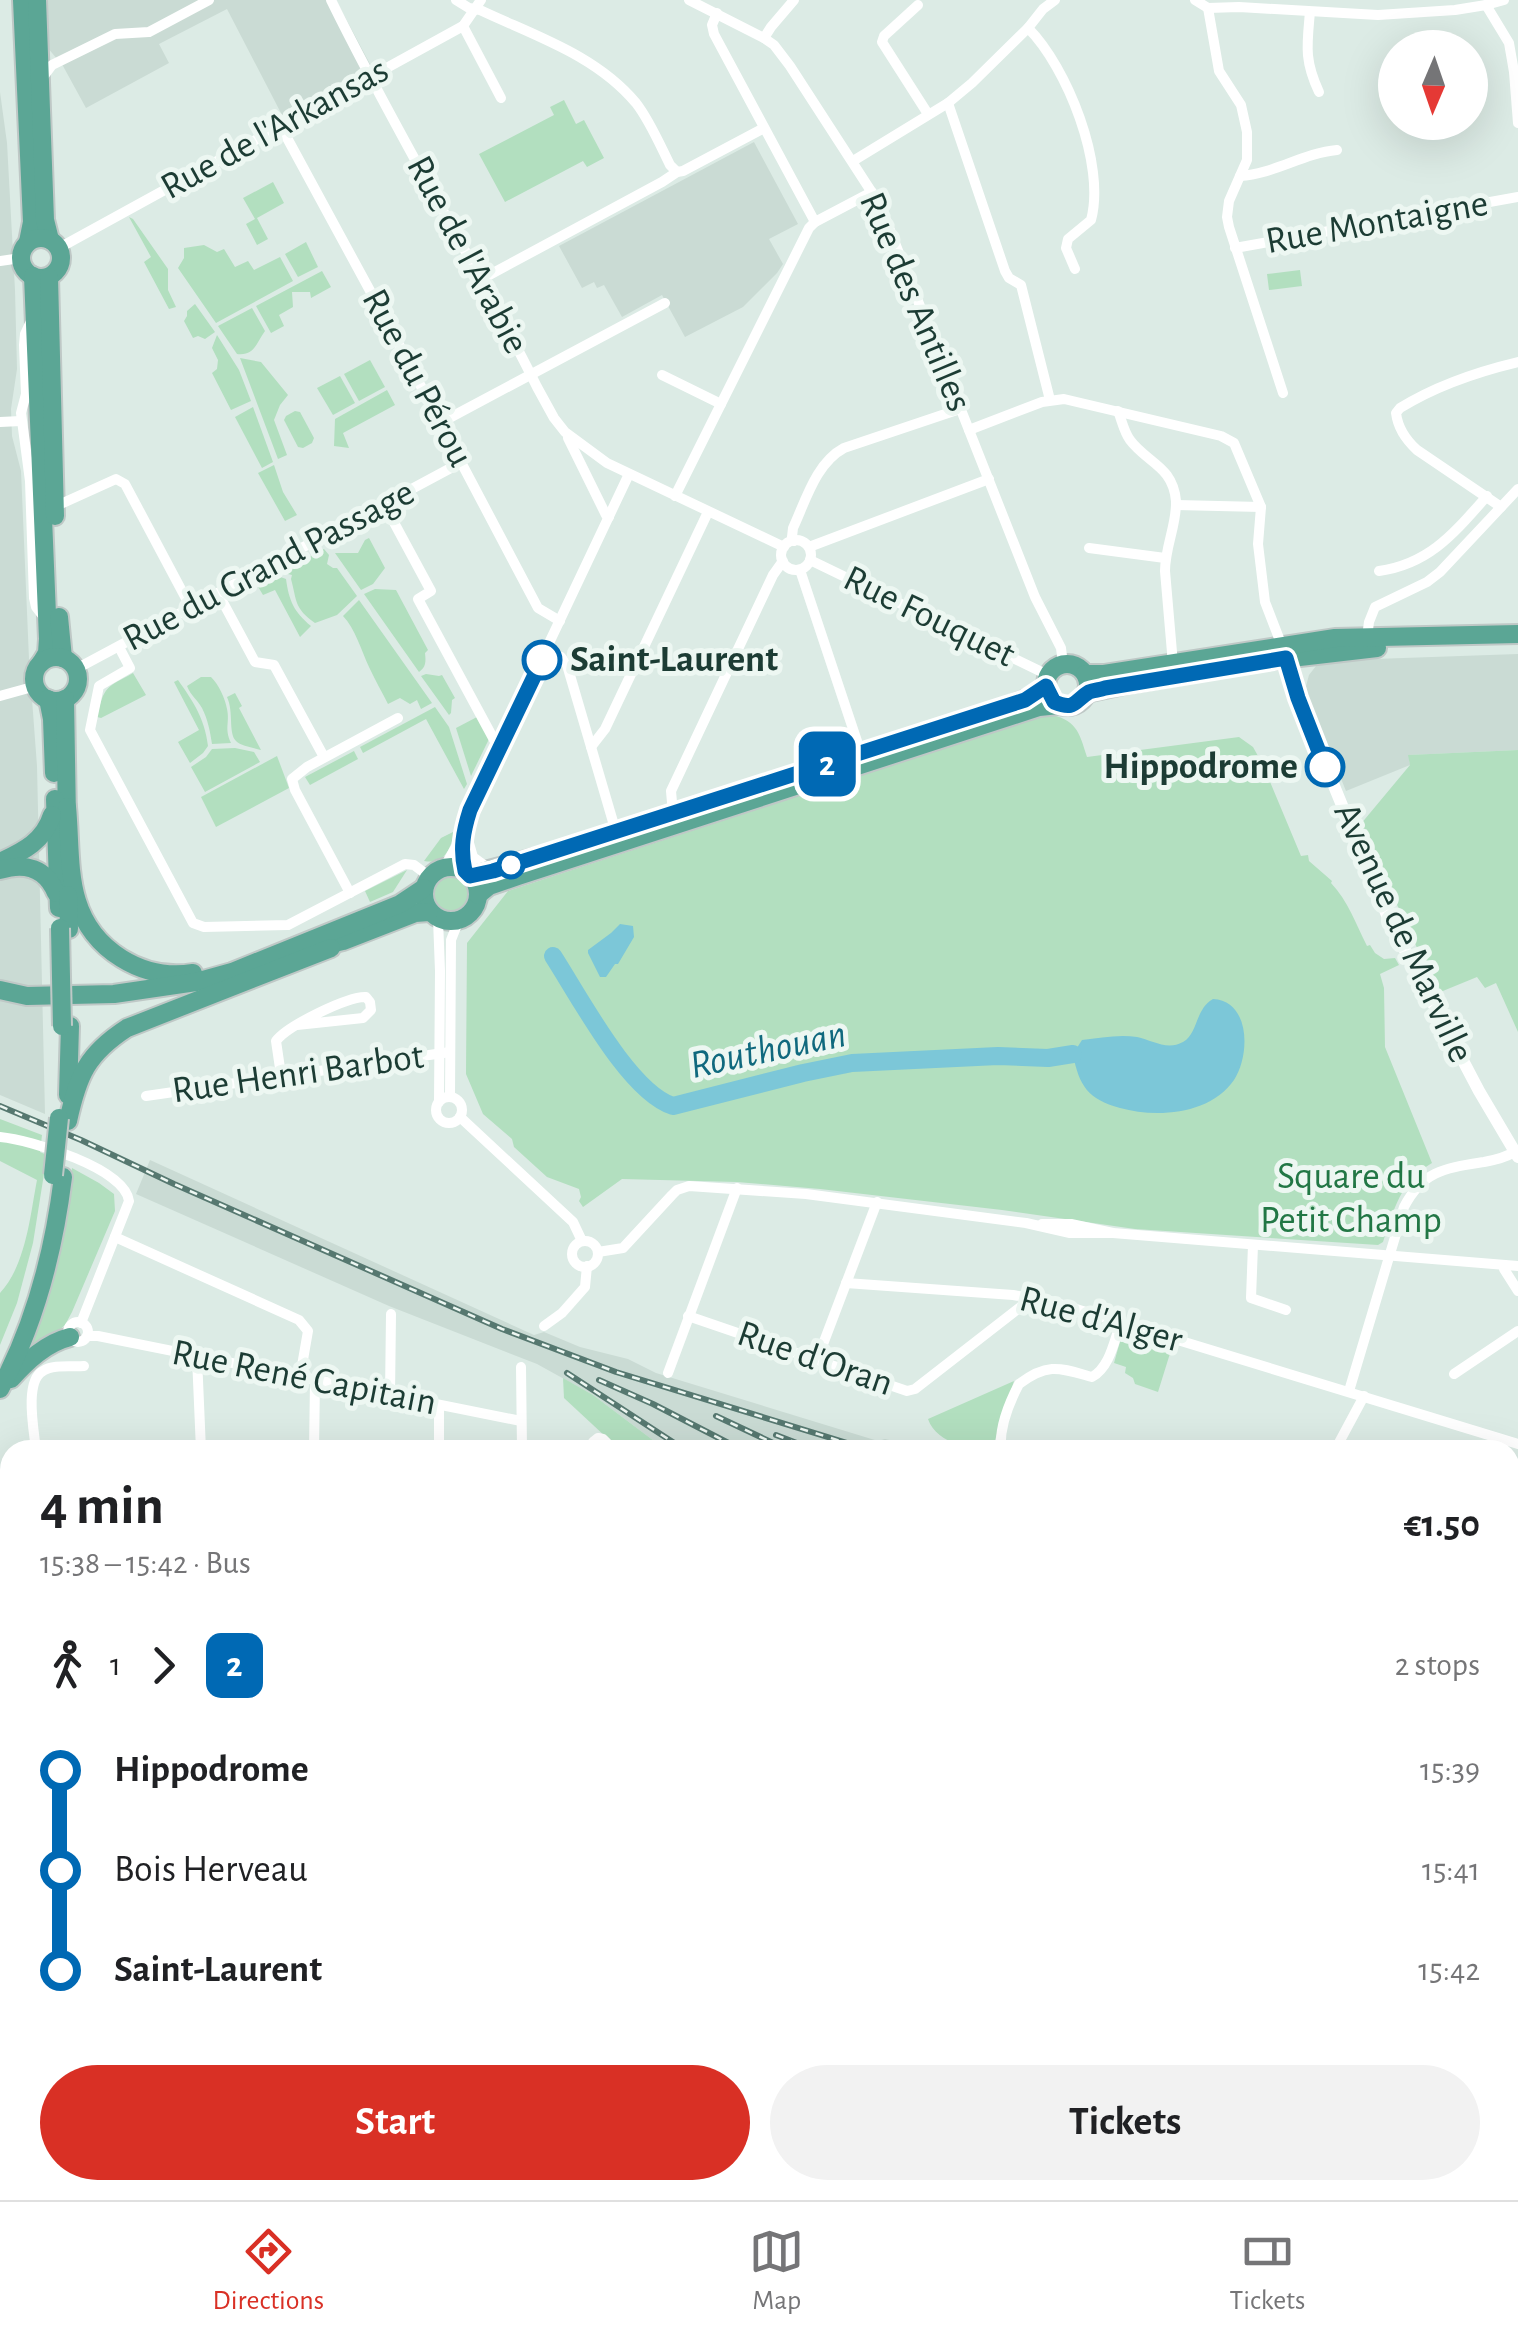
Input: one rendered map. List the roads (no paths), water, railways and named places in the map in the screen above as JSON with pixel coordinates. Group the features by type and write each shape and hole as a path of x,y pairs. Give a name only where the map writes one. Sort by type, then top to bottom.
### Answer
{"main road":[{"path":"22,0 32,216 23,267 41,277"},
{"path":"37,0 45,58 40,84 45,220 62,258 60,264 41,277 36,315 47,652 35,674 50,695 74,889 82,916 94,935 123,961 141,969 184,974 296,946"},
{"path":"24,250 39,238 54,244"},
{"path":"41,277 54,507 70,664 78,683 75,690 50,695"},
{"path":"1086,684 1128,684 1335,638 1518,634"},
{"path":"63,1119 80,1075 93,1055 127,1028 402,917 433,915 450,922 459,920 472,911 478,895 489,886 518,876 1040,707 1072,706 1078,703 1086,684 1104,674 1284,652 1518,644"},
{"path":"42,663 50,658 70,664"},
{"path":"0,994 142,991 232,972 400,904 453,867 468,873 493,871 1025,700 1056,666 1076,665 1086,684"},
{"path":"1046,681 1050,698 1059,704"},
{"path":"0,862 32,845 43,834 61,801"},
{"path":"58,898 61,801"},
{"path":"0,1390 38,1296 59,1208 66,1026 61,801"},
{"path":"0,870 28,866 51,880 64,928"},
{"path":"468,873 478,895"},
{"path":"433,878 424,898 433,915"},
{"path":"0,994 26,1002 143,996 233,977 343,941"},
{"path":"0,1365 36,1270 58,1176"},
{"path":"0,1390 49,1345 79,1332"}],"street":[{"path":"45,58 115,34 150,32 210,0"},
{"name":"Rue de l'Arabie","path":"331,0 609,516"},
{"path":"456,0 469,8 478,5 602,70 636,103 677,172"},
{"name":"Rue des Antilles","path":"690,0 774,45 872,192 1035,597 1061,648 1063,664"},
{"path":"764,38 794,0"},
{"path":"852,160 948,102 1028,28 1042,5 1055,0"},
{"path":"1195,0 1208,8 1240,3 1378,15 1418,14 1472,4 1486,6 1504,0"},
{"name":"Rue de l'Arkansas","path":"54,244 283,126 463,26 478,5"},
{"path":"918,5 882,42 928,114"},
{"path":"1486,6 1511,40 1518,123"},
{"path":"1208,8 1220,70 1246,119 1247,160 1227,217 1283,393"},
{"path":"1310,12 1307,56 1319,92"},
{"path":"718,13 712,25 714,34 815,222"},
{"path":"463,26 501,98"},
{"path":"1028,28 1046,49 1068,91 1092,170 1091,220 1068,239 1066,248 1075,269"},
{"path":"948,102 1005,271 1008,278 1021,285 1050,400"},
{"name":"Rue du Pérou","path":"283,126 538,608 560,622"},
{"path":"480,280 764,128"},
{"path":"1240,176 1321,151 1337,150"},
{"path":"675,496 809,228 872,192"},
{"name":"Rue Montaigne","path":"1235,248 1518,197"},
{"path":"0,262 24,250"},
{"path":"440,423 665,302"},
{"path":"36,315 29,323 24,345 26,394 21,421 30,482 34,598 36,608 47,620"},
{"path":"1501,507 1406,440 1396,418 1400,408 1421,395 1463,377 1518,362"},
{"path":"662,374 721,404"},
{"path":"969,430 1050,400 1064,399 1222,436 1234,443 1261,507 1258,544 1265,602 1284,652"},
{"path":"789,544 805,543 810,554 800,570 790,568 782,554 818,474 832,454 960,409"},
{"path":"1118,412 1132,444 1166,472 1171,482 1176,506 1165,558 1172,664"},
{"path":"0,422 21,421"},
{"name":"Rue de l'Arabie","path":"565,432 629,474 708,512 789,544"},
{"name":"Rue du Grand Passage","path":"70,664 119,646 462,462"},
{"path":"468,873 462,856 463,832 470,810 629,474"},
{"path":"54,507 116,479 125,484 192,608"},
{"path":"810,554 989,479"},
{"path":"1368,637 1375,607 1428,582 1518,489"},
{"path":"1379,571 1413,564 1428,554 1462,526 1487,496"},
{"path":"384,504 432,591 418,599 500,749"},
{"path":"1176,506 1261,507"},
{"path":"591,747 605,729 708,512"},
{"path":"1088,548 1165,558"},
{"name":"Rue Fouquet","path":"810,554 1046,681"},
{"path":"672,814 672,791 772,576 783,561"},
{"path":"800,570 860,753"},
{"path":"218,593 255,662 274,665 324,758"},
{"path":"119,646 130,668 99,686 90,730 193,923 204,927 288,925 405,864 414,865 433,878 463,832"},
{"path":"546,650 564,660 616,832"},
{"name":"Avenue de Marville","path":"1284,652 1298,698 1388,920 1516,1154"},
{"path":"0,696 50,695"},
{"path":"350,893 292,779 298,772 398,718"},
{"path":"463,832 473,856 493,871"},
{"path":"433,915 440,971 445,1099 436,1109 440,1120 451,1123 460,1117"},
{"path":"444,1052 452,940 459,920"},
{"path":"281,1075 276,1041 281,1034 297,1025 353,998 366,997 370,1002 371,1010 364,1018 297,1025"},
{"name":"Rue Henri Barbot","path":"146,1096 444,1052"},
{"path":"445,1099 461,1104 460,1117"},
{"path":"460,1117 573,1222 582,1241"},
{"path":"0,1137 44,1145 76,1158 128,1190 129,1201 79,1332"},
{"path":"1350,1391 1404,1207 1421,1182 1450,1168 1516,1154"},
{"path":"598,1252 623,1248 677,1190 689,1186 877,1202 1026,1223 1071,1224 1113,1233 1518,1266"},
{"path":"668,1373 737,1188"},
{"path":"818,1360 877,1202"},
{"path":"115,1237 298,1320 308,1331 300,1377"},
{"path":"582,1241 594,1244 598,1252 596,1260 587,1266 573,1258 573,1250 582,1241"},
{"path":"1253,1245 1252,1298 1286,1310"},
{"path":"1505,1265 1518,1290"},
{"path":"544,1326 585,1287 587,1266"},
{"name":"Rue d'Alger","path":"846,1283 1066,1304 1505,1440"},
{"name":"Rue d'Oran","path":"688,1316 899,1390 915,1389 1032,1298"},
{"path":"390,1395 391,1314"},
{"path":"1000,1440 1005,1418 1022,1380 1057,1367 1092,1377 1104,1369 1121,1322"},
{"path":"1454,1374 1518,1331"},
{"name":"Rue René Capitain","path":"79,1332 521,1421"},
{"path":"197,1356 201,1440"},
{"path":"35,1440 31,1395 38,1374 45,1369 84,1366"},
{"path":"521,1367 522,1440"},
{"path":"314,1440 315,1380"},
{"path":"1340,1440 1364,1396"},
{"path":"439,1440 440,1405"}],"water":[{"path":"620,924 633,926 634,937 618,964 606,977 600,977 588,950"},
{"path":"1213,999 1235,1009 1241,1019 1244,1044 1234,1080 1211,1101 1182,1111 1134,1111 1100,1100 1082,1083 1073,1054 1082,1040 1130,1036 1177,1044 1188,1038 1203,1009"}],"waterway":[{"name":"Routhouan","path":"553,956 623,1063 656,1097 673,1106 852,1063 1073,1054"}],"railway":[{"path":"0,1106 502,1329 616,1372 837,1440"},
{"path":"567,1373 670,1440"},
{"path":"599,1380 723,1440"},
{"path":"716,1416 767,1440"},
{"path":"776,1435 789,1440"}],"place":[{"name":"Saint-Laurent","path":"542,660"},
{"name":"Hippodrome","path":"1325,767"}],"park label":[{"name":"Square du Petit Champ","path":"1351,1199"}]}
